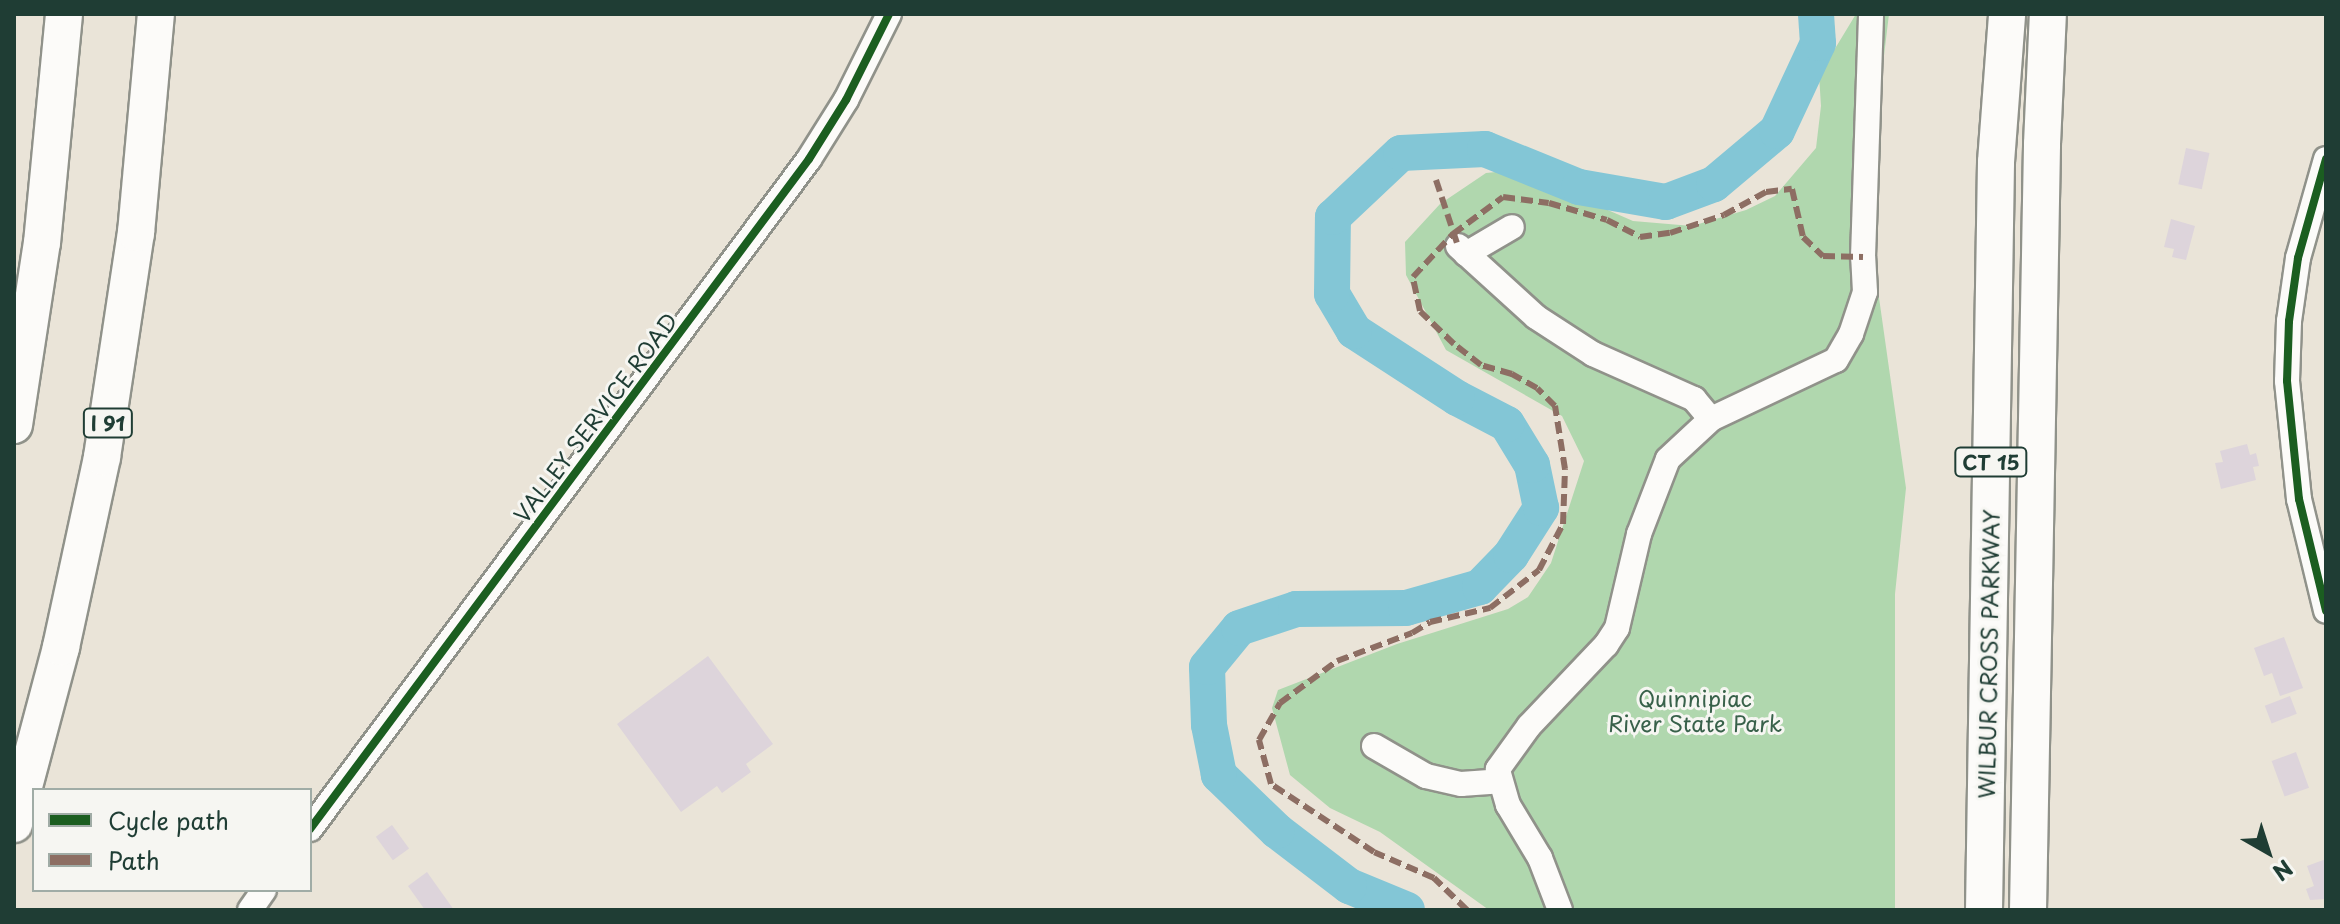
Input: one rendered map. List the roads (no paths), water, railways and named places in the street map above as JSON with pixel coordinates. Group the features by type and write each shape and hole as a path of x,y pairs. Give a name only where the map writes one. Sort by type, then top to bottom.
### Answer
{"highway":[{"path":"14,425 37,285 64,14"},
{"name":"I 91","path":"14,824 65,633 111,409 143,178 156,14"},
{"name":"WILBUR CROSS PARKWAY","path":"1984,910 1996,162 2007,14"},
{"name":"WILBUR CROSS PARKWAY","path":"2028,910 2042,144 2048,14"}],"street":[{"name":"VALLEY SERVICE ROAD","path":"312,826 802,169 846,100 889,14"},
{"path":"1560,910 1527,833 1508,805 1498,769 1606,645 1617,628 1639,534 1668,459 1711,419 1836,360 1851,334 1865,292 1863,257 1871,14"},
{"path":"2326,159 2298,258 2289,321 2287,381 2299,499 2326,611"},
{"path":"1512,227 1462,250 1513,298 1572,342 1694,399 1711,419"},
{"path":"1374,746 1426,776 1461,784 1500,781"},
{"path":"250,910 263,892"}],"waterway":[{"path":"1407,910 1349,886 1277,831 1219,775 1209,725 1207,667 1239,628 1296,609 1406,608 1480,587 1511,555 1541,508 1532,465 1507,424 1457,398 1354,331 1332,294 1333,217 1401,153 1485,149 1579,187 1666,202 1714,184 1777,131 1818,43 1816,14"}],"park label":[{"name":"Quinnipiac River State Park","path":"1695,710"}]}
